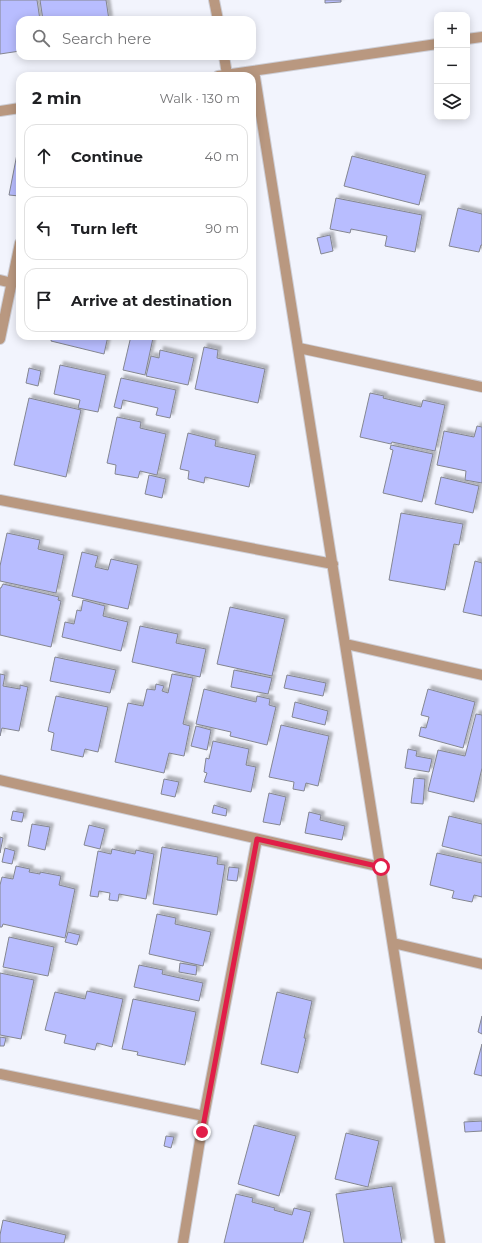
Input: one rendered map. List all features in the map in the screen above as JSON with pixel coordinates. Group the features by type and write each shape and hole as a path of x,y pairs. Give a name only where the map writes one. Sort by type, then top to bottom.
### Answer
{"street":[{"path":"214,0 217,16"},
{"path":"470,39 482,37"},
{"path":"246,72 434,44"},
{"path":"222,72 224,60"},
{"path":"256,83 440,1243"},
{"path":"0,111 16,109"},
{"path":"0,339 16,263"},
{"path":"0,280 12,283"},
{"path":"299,348 482,387"},
{"path":"0,500 333,564"},
{"path":"346,644 482,675"},
{"path":"0,780 381,867"},
{"path":"183,1243 204,1116 257,839"},
{"path":"393,943 482,964"},
{"path":"0,1074 204,1116"}],"building":[{"path":"0,0 37,0 39,16 16,16 16,52 0,54"},
{"path":"40,0 106,0 108,16 42,16"},
{"path":"325,0 341,0 341,2 325,3"},
{"path":"352,156 426,175 419,205 344,186"},
{"path":"16,159 16,196 9,195"},
{"path":"336,198 422,215 415,252 385,246 387,236 351,229 350,233 330,229"},
{"path":"458,208 482,214 482,245 479,252 449,246"},
{"path":"330,235 333,251 321,254 317,238"},
{"path":"51,340 107,340 104,354"},
{"path":"130,340 153,340 145,375 123,370"},
{"path":"204,347 218,350 217,358 265,369 258,403 195,389"},
{"path":"160,350 194,358 188,385 146,376 151,356 159,358"},
{"path":"60,365 106,375 98,412 78,408 80,400 54,394"},
{"path":"29,368 41,371 38,386 26,383"},
{"path":"121,378 176,390 170,418 156,415 158,408 123,400 121,409 114,407"},
{"path":"370,393 384,396 383,398 421,407 423,400 445,405 435,451 360,437"},
{"path":"29,398 81,410 66,477 14,465"},
{"path":"117,417 141,422 140,428 166,434 157,475 140,471 138,478 115,474 116,465 107,463"},
{"path":"477,426 482,427 482,483 465,480 466,471 437,465 444,431 474,437"},
{"path":"188,433 216,440 215,446 256,455 249,487 205,477 204,483 188,479 189,471 180,469"},
{"path":"391,445 433,454 422,502 383,493 393,450 390,449"},
{"path":"149,475 166,479 162,498 145,494"},
{"path":"441,477 479,486 473,513 435,504"},
{"path":"401,513 463,524 459,545 454,544 445,590 389,580"},
{"path":"7,533 40,540 38,549 64,555 56,593 0,581 0,566"},
{"path":"82,552 98,556 95,567 108,570 111,559 138,565 128,609 72,596"},
{"path":"475,561 482,563 482,616 463,612"},
{"path":"3,584 59,597 58,600 61,601 51,647 0,635 0,588"},
{"path":"83,600 105,606 103,616 128,622 121,651 62,637 65,622 74,624 77,610 81,611"},
{"path":"230,607 285,619 272,676 217,664"},
{"path":"140,626 178,634 176,643 206,649 200,677 132,662"},
{"path":"55,657 116,670 110,693 50,681"},
{"path":"234,670 272,678 268,694 231,687"},
{"path":"0,674 5,675 3,686 20,689 20,685 28,687 19,731 2,728 0,736"},
{"path":"172,674 193,678 183,724 190,726 184,756 169,753 164,773 115,762 128,703 143,706 147,689 155,690 156,684 164,686 162,691 168,693"},
{"path":"287,675 326,683 323,696 284,688"},
{"path":"204,689 256,702 257,696 270,699 269,705 276,707 267,745 230,736 231,732 196,724"},
{"path":"428,689 475,702 463,748 419,736 421,727 426,728 429,717 421,715"},
{"path":"56,696 108,707 98,752 85,749 83,757 51,750 54,733 48,731"},
{"path":"295,702 328,711 325,725 292,717"},
{"path":"476,714 482,715 482,768 474,802 428,791 438,750 465,756"},
{"path":"281,725 329,736 318,786 306,783 304,791 293,789 294,782 269,777"},
{"path":"196,726 211,730 207,750 191,746"},
{"path":"213,741 249,749 246,765 256,767 251,792 204,782 207,773 204,772 206,758 209,759"},
{"path":"408,749 417,751 416,756 432,759 429,772 405,768"},
{"path":"414,778 425,779 423,804 411,803"},
{"path":"164,779 179,782 175,797 161,794"},
{"path":"269,793 286,797 280,825 263,822"},
{"path":"214,805 227,809 226,816 212,813"},
{"path":"13,811 24,813 22,822 11,820"},
{"path":"309,812 321,815 320,820 345,826 342,840 305,833"},
{"path":"449,816 482,824 482,856 442,846"},
{"path":"32,824 50,827 45,850 28,846"},
{"path":"89,825 105,829 100,849 84,845"},
{"path":"0,837 3,838 0,853"},
{"path":"162,847 218,857 217,864 225,865 217,915 153,904"},
{"path":"5,848 15,851 12,864 2,862"},
{"path":"112,849 135,854 136,850 154,854 146,899 119,894 118,901 109,900 110,893 99,891 98,897 90,896 98,851 111,854"},
{"path":"437,853 482,863 482,897 474,895 472,902 452,898 454,891 430,885"},
{"path":"16,866 30,869 29,872 40,874 40,872 61,876 59,885 75,889 65,938 3,924 2,927 0,927 0,885 2,877 13,879"},
{"path":"229,867 239,868 237,881 227,880"},
{"path":"157,914 176,918 175,924 211,932 203,966 149,954"},
{"path":"68,932 80,935 77,945 65,942"},
{"path":"9,937 54,947 48,976 3,967"},
{"path":"180,963 197,966 196,975 179,972"},
{"path":"139,965 163,970 162,974 203,983 199,1001 134,987"},
{"path":"0,973 34,980 21,1039 0,1035"},
{"path":"87,991 123,999 112,1047 97,1043 95,1050 64,1043 66,1035 45,1030 55,992 85,999"},
{"path":"277,992 312,1001 298,1073 261,1064"},
{"path":"133,999 196,1012 185,1065 137,1055 138,1052 122,1049"},
{"path":"482,1016 482,1034 478,1032"},
{"path":"0,1037 6,1038 4,1046 0,1046"},
{"path":"482,1044 482,1076 474,1074"},
{"path":"482,1121 482,1131 465,1132 464,1122"},
{"path":"254,1125 296,1136 279,1196 238,1184"},
{"path":"346,1133 379,1141 368,1187 335,1179"},
{"path":"166,1136 174,1137 171,1148 164,1146"},
{"path":"392,1186 402,1243 344,1243 336,1194"},
{"path":"236,1194 253,1198 252,1202 275,1208 274,1210 292,1215 294,1208 311,1212 303,1243 224,1243"},
{"path":"3,1220 66,1235 64,1243 0,1243"}],"route":[{"path":"202,1132 257,839 381,867"}]}
